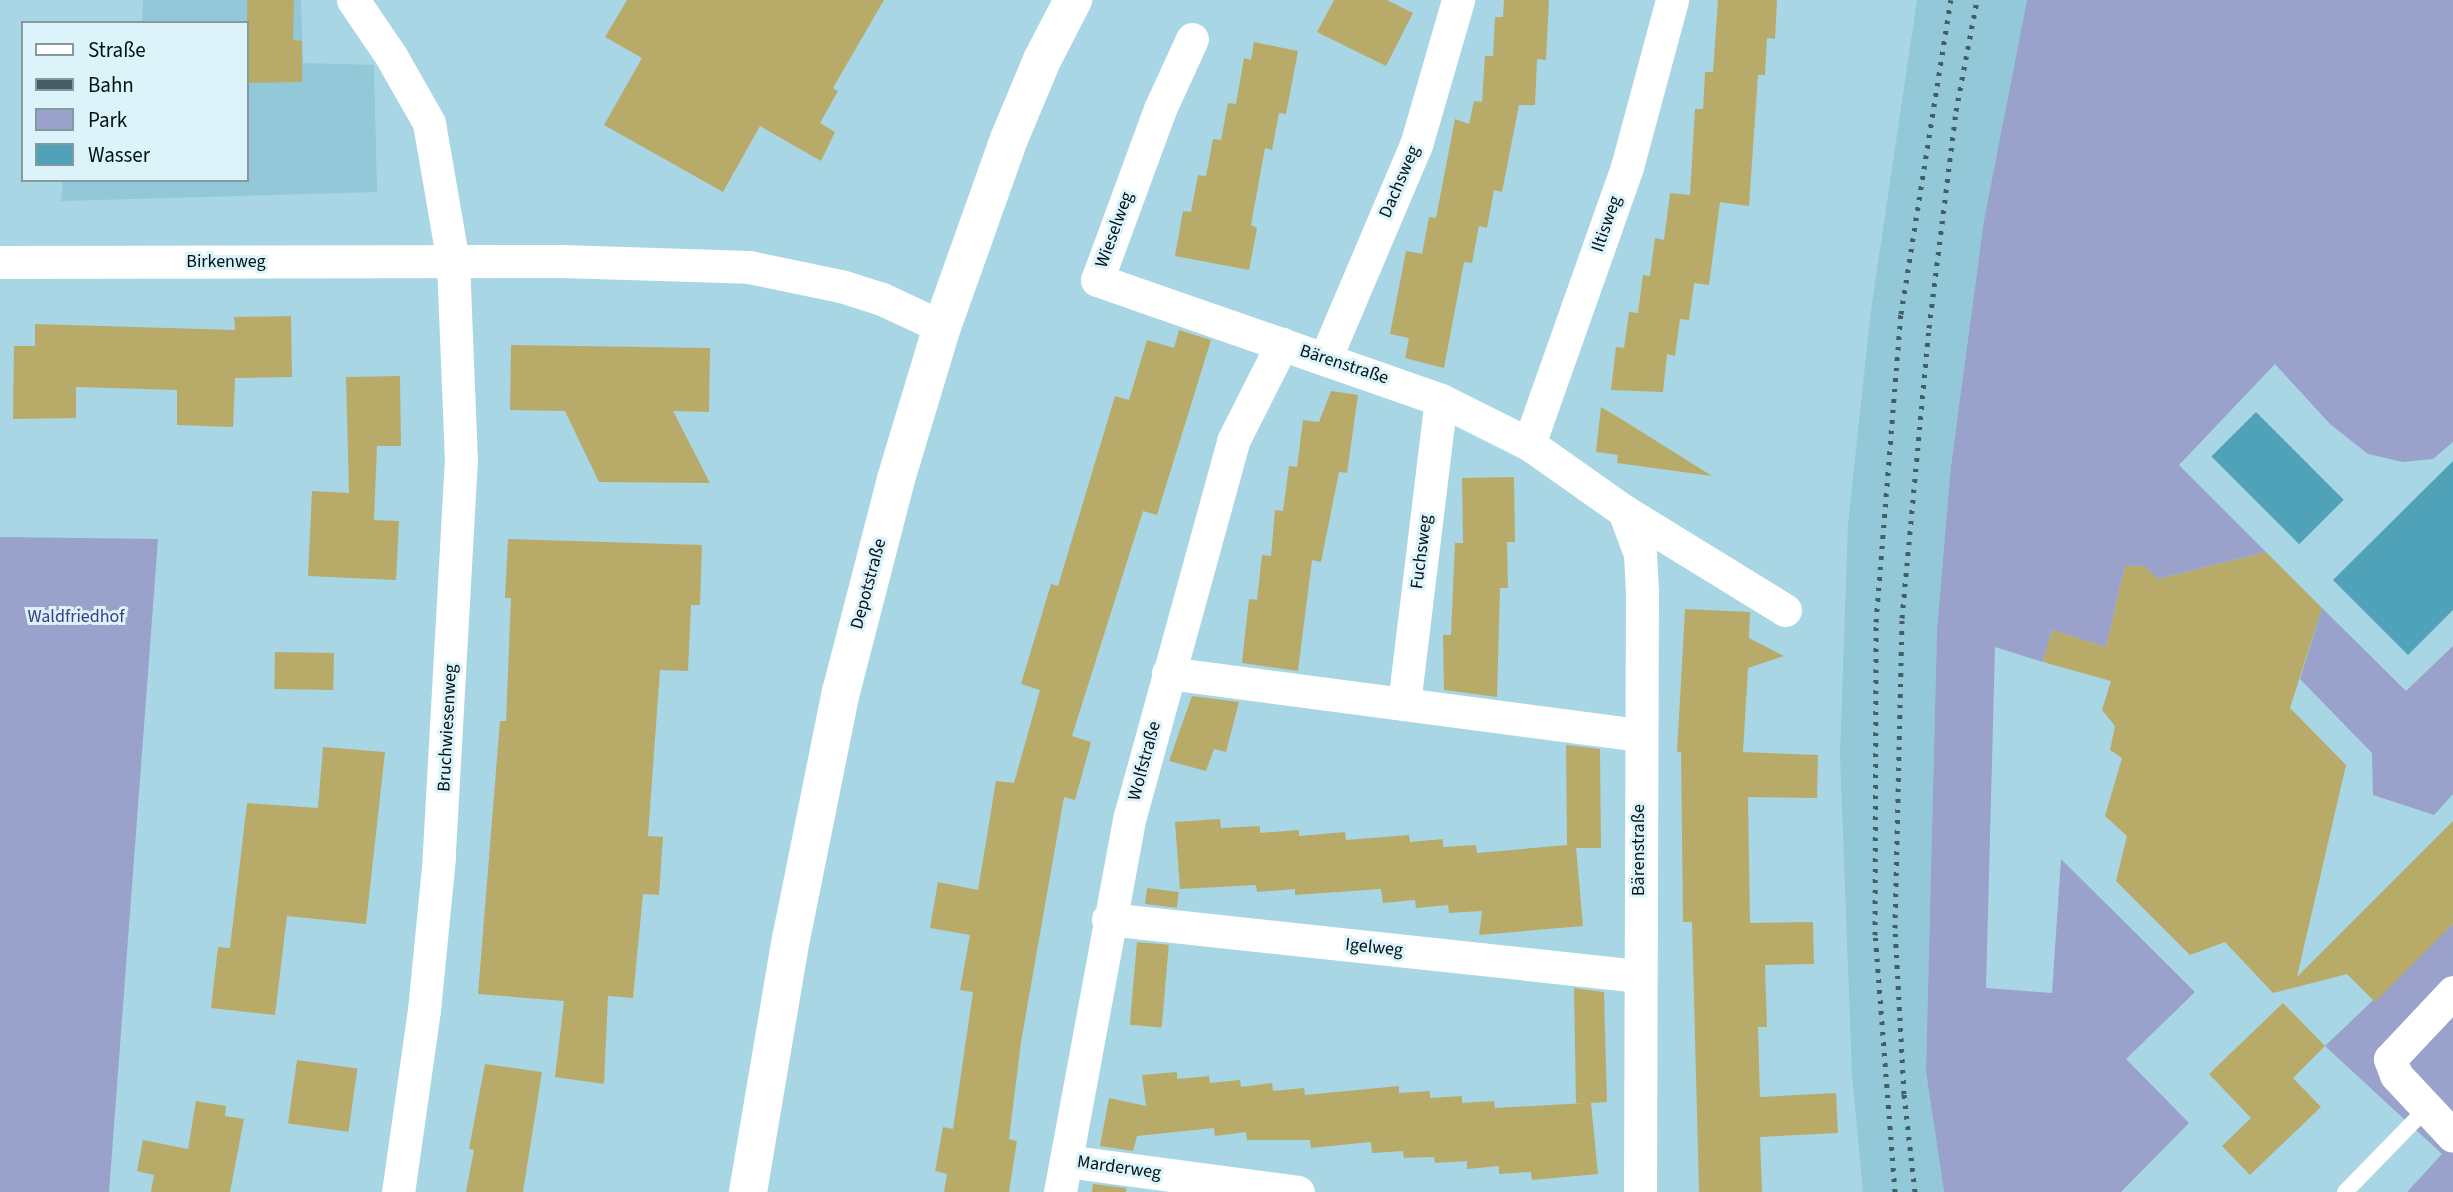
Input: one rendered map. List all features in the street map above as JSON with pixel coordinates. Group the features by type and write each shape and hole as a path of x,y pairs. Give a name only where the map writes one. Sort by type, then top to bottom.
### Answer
{"main road":[{"name":"Depotstraße","path":"748,1192 791,939 841,692 896,479 942,327 1009,139 1041,60 1073,0"}],"street":[{"name":"Bruchwiesenweg","path":"352,0 391,56 429,123 453,262 461,458 448,726 424,1010 398,1192"},
{"name":"Dachsweg","path":"1325,359 1416,145 1458,0"},
{"name":"Iltisweg","path":"1530,444 1627,167 1672,0"},
{"name":"Wieselweg","path":"1192,39 1160,109 1097,280 1282,344"},
{"name":"Birkenweg","path":"0,262 453,262"},
{"path":"453,262 748,267 851,289 942,327"},
{"name":"Bärenstraße","path":"1282,344 1441,400 1530,444 1625,511 1784,610"},
{"name":"Wolfstraße","path":"1063,1177 1108,919 1168,673 1233,441 1282,344"},
{"name":"Fuchsweg","path":"1404,704 1441,400"},
{"name":"Bärenstraße","path":"1625,511 1640,555 1640,1192"},
{"path":"1168,673 1639,735"},
{"name":"Igelweg","path":"1108,919 1640,976"},
{"path":"2453,992 2390,1059 2396,1076 2453,1136"},
{"name":"Marderweg","path":"1063,1177 1298,1192"}],"lane":[{"path":"2345,1192 2427,1108"}],"shaded area":[{"path":"143,0 301,0 303,63 374,65 377,192 61,201 63,182 248,182 248,21 142,21"},
{"path":"1917,0 2027,0 1984,220 1951,466 1937,629 1926,1072 1944,1192 1863,1192 1852,1074 1840,755 1848,524 1871,310"}],"green space":[{"path":"2027,0 2453,0 2453,442 2433,459 2403,462 2368,454 2330,424 2275,364 2179,465 2266,552 2158,579 2144,566 2125,566 2106,647 2052,630 2043,662 1995,647 1986,988 2052,993 2061,859 2195,992 2126,1059 2189,1123 2121,1192 1944,1192 1926,1072 1937,629 1951,466 1984,220"},
{"name":"Waldfriedhof","path":"0,537 158,539 109,1192 0,1192"},
{"path":"2322,608 2406,691 2453,646 2453,794 2434,815 2373,795 2372,753 2300,679"},
{"path":"2453,924 2453,1192 2407,1192 2442,1154 2325,1046"}],"water":[{"path":"2256,412 2344,500 2299,544 2211,457"},
{"path":"2453,461 2453,610 2408,655 2333,580"}],"building":[{"path":"247,0 294,0 293,40 302,41 302,82 248,83"},
{"path":"627,0 884,0 833,88 838,91 820,123 835,132 821,161 760,126 723,192 604,125 642,58 605,37"},
{"path":"1334,0 1387,0 1413,13 1386,66 1317,32"},
{"path":"1504,0 1549,0 1546,60 1537,59 1535,105 1519,105 1502,192 1494,190 1487,228 1479,226 1472,263 1464,262 1444,368 1405,358 1409,338 1390,334 1406,251 1422,254 1429,217 1436,218 1455,119 1469,124 1474,101 1482,102 1485,56 1493,56 1495,17 1503,17"},
{"path":"1718,0 1777,0 1775,39 1767,38 1765,75 1758,75 1749,206 1720,202 1709,285 1694,283 1689,320 1680,319 1675,356 1667,354 1663,392 1611,390 1616,347 1624,348 1629,312 1638,313 1643,275 1650,276 1655,238 1664,240 1670,193 1690,195 1695,109 1703,109 1705,72 1713,72"},
{"path":"1254,42 1298,51 1286,114 1279,113 1272,150 1265,148 1251,225 1257,228 1249,270 1175,256 1183,211 1191,212 1198,175 1206,176 1213,139 1221,140 1228,103 1236,104 1244,58 1251,60"},
{"path":"291,316 292,377 235,378 233,427 177,425 177,390 76,387 76,418 13,419 14,346 35,346 35,324 235,330 234,317"},
{"path":"1179,330 1211,340 1157,515 1143,511 1072,736 1091,742 1075,800 1064,797 1021,1042 1009,1139 1017,1141 1009,1192 944,1192 947,1174 935,1171 943,1127 953,1129 973,992 960,990 970,935 930,928 938,882 978,890 996,781 1014,783 1040,690 1021,684 1051,584 1058,586 1115,396 1129,400 1147,340 1174,348"},
{"path":"511,345 710,348 709,412 673,411 710,483 599,482 565,411 510,410"},
{"path":"400,376 401,446 377,446 374,520 399,521 396,580 308,576 312,491 349,493 346,377"},
{"path":"1331,391 1358,395 1347,473 1339,472 1321,562 1312,560 1298,671 1242,663 1249,599 1257,600 1262,555 1271,556 1275,510 1283,511 1289,466 1297,467 1303,420 1319,422"},
{"path":"1601,407 1712,476 1617,463 1618,455 1596,452"},
{"path":"1514,477 1515,542 1507,542 1508,588 1500,588 1497,697 1444,690 1443,635 1451,635 1455,543 1463,543 1462,478"},
{"path":"508,539 702,545 700,605 691,605 688,671 660,670 648,836 663,837 659,895 643,894 633,998 608,996 604,1084 555,1077 564,1001 478,994 500,721 506,721 511,598 505,598"},
{"path":"2266,552 2322,608 2290,708 2346,765 2297,977 2453,821 2453,924 2375,1002 2347,974 2273,993 2225,942 2190,955 2116,881 2127,836 2105,816 2122,758 2110,750 2115,726 2102,710 2111,681 2043,662 2052,630 2106,647 2125,566 2144,566 2158,579"},
{"path":"1685,609 1750,612 1749,638 1784,656 1748,668 1743,752 1818,755 1817,798 1748,797 1750,923 1813,922 1814,964 1765,965 1767,1027 1758,1027 1760,1097 1836,1093 1838,1133 1760,1137 1762,1192 1699,1192 1692,922 1683,922 1681,752 1677,752"},
{"path":"275,652 334,653 333,690 274,689"},
{"path":"1192,696 1239,702 1226,752 1214,749 1206,771 1169,761"},
{"path":"1566,745 1600,749 1601,848 1576,848 1583,926 1479,935 1482,911 1449,913 1448,905 1416,908 1415,900 1383,903 1381,889 1295,895 1295,889 1257,892 1256,885 1180,889 1175,822 1220,819 1221,828 1260,826 1260,833 1299,830 1299,836 1345,832 1346,840 1409,835 1410,842 1443,839 1443,847 1476,845 1477,853 1567,845"},
{"path":"323,747 385,752 366,924 287,916 275,1015 211,1008 218,947 230,948 247,803 318,808"},
{"path":"1147,888 1179,892 1177,908 1145,904"},
{"path":"1137,942 1169,945 1162,1027 1130,1025"},
{"path":"1574,988 1604,992 1607,1102 1591,1103 1598,1174 1532,1180 1531,1172 1499,1174 1499,1166 1467,1169 1467,1161 1435,1163 1434,1157 1404,1158 1403,1151 1372,1153 1371,1142 1311,1148 1310,1140 1247,1140 1246,1132 1215,1136 1214,1128 1137,1136 1133,1151 1100,1146 1109,1098 1146,1106 1142,1075 1177,1072 1177,1079 1209,1076 1210,1083 1240,1080 1241,1087 1272,1083 1273,1091 1304,1088 1305,1095 1399,1086 1399,1093 1430,1091 1430,1098 1462,1096 1462,1103 1494,1101 1495,1108 1586,1103 1576,1103"},
{"path":"2283,1003 2325,1046 2293,1078 2321,1107 2250,1175 2222,1146 2251,1118 2209,1074"},
{"path":"297,1060 357,1068 348,1132 288,1123"},
{"path":"485,1064 542,1072 523,1192 466,1192 474,1150 469,1149"},
{"path":"196,1101 226,1106 225,1116 244,1119 230,1192 151,1192 154,1175 137,1171 143,1140 188,1149"},
{"path":"1093,1184 1126,1188 1126,1192 1092,1192"}],"railway":[{"path":"1895,1192 1875,935 1876,622 1901,314 1951,0"},
{"path":"1915,1192 1904,1094 1895,928 1902,618 1929,328 1956,111 1977,0"}]}
